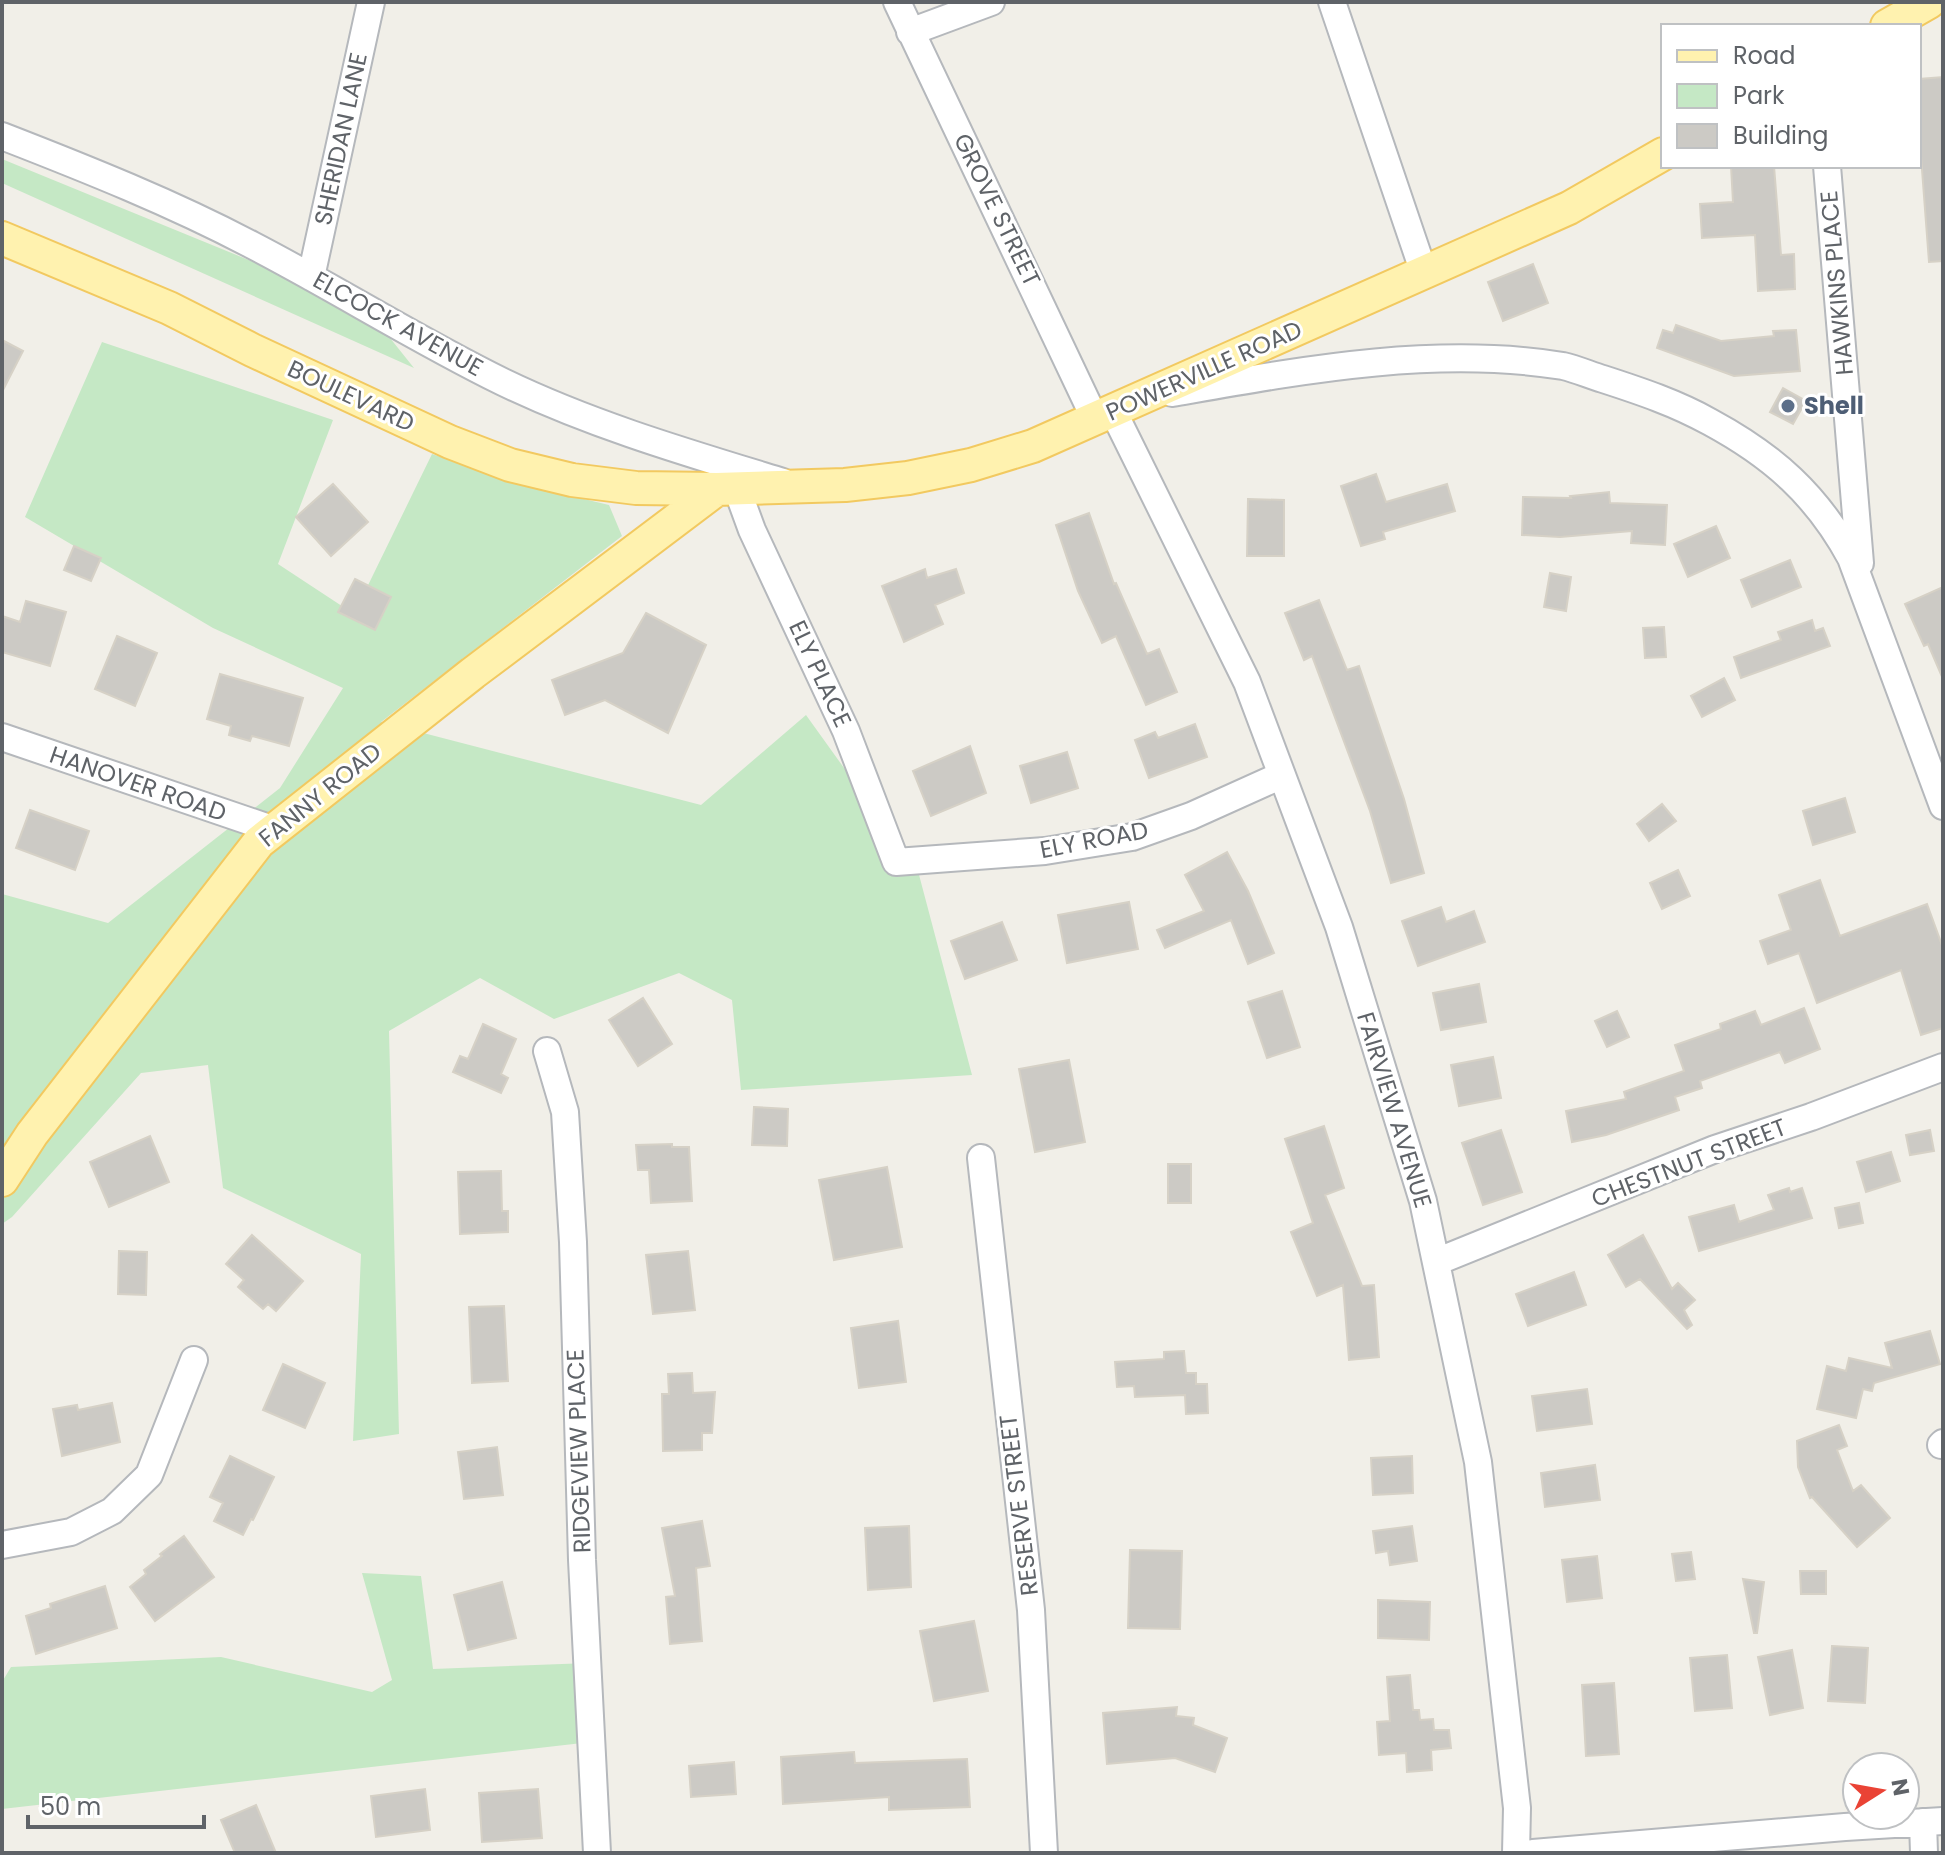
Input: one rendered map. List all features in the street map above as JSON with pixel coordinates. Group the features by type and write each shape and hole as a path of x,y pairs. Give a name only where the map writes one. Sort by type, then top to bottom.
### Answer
{"main road":[{"path":"1890,24 1929,2"},
{"name":"POWERVILLE ROAD","path":"727,489 803,488 908,478 971,465 1033,446 1569,208 1661,155"},
{"name":"BOULEVARD","path":"2,238 156,302 436,435 510,465 572,480 636,488 727,489"},
{"name":"FANNY ROAD","path":"2,1180 32,1134 259,842 473,673 727,489"}],"street":[{"name":"SHERIDAN LANE","path":"311,277 371,2"},
{"name":"GROVE STREET","path":"897,2 1035,288 1104,415"},
{"path":"910,32 991,2"},
{"path":"1332,2 1424,273"},
{"name":"ELCOCK AVENUE","path":"2,136 114,180 250,244 379,318 505,383 603,424 803,488"},
{"name":"HAWKINS PLACE","path":"1827,168 1862,591"},
{"path":"1144,398 1315,368 1395,361 1475,360 1565,367 1648,393 1692,412 1774,462 1829,520 1851,558 1943,806"},
{"name":"FAIRVIEW AVENUE","path":"1104,415 1247,682 1339,927 1423,1201 1478,1462 1517,1808 1516,1853"},
{"name":"ELY PLACE","path":"727,489 752,530 846,731 896,862"},
{"name":"HANOVER ROAD","path":"2,737 275,830"},
{"name":"ELY ROAD","path":"896,862 1045,851 1132,837 1191,816 1282,775"},
{"name":"RIDGEVIEW PLACE","path":"547,1051 565,1112 597,1853"},
{"name":"CHESTNUT STREET","path":"1436,1262 1715,1149 1943,1067"},
{"name":"RESERVE STREET","path":"981,1158 1031,1610 1044,1853"},
{"path":"2,1545 71,1532 112,1511 149,1475 194,1360"},
{"path":"1533,1853 1933,1822 1924,1853"}],"green space":[{"path":"2,159 366,308 414,368 2,183"},
{"path":"102,342 333,420 278,564 354,614 432,454 525,485 609,505 622,536 381,722 701,805 806,715 918,871 972,1075 741,1090 732,1000 679,973 554,1019 480,978 389,1031 399,1434 353,1441 361,1254 223,1188 208,1065 141,1073 12,1217 2,1224 2,894 108,923 280,788 343,688 213,628 25,517"},
{"path":"362,1573 421,1576 433,1669 589,1663 591,1742 2,1809 2,1682 11,1667 221,1657 372,1692 392,1680"}],"building":[{"path":"1943,77 1943,261 1929,262 1921,156 1921,79"},
{"path":"1731,168 1774,168 1781,255 1794,254 1795,289 1758,291 1755,235 1702,238 1700,204 1733,202"},
{"path":"1533,264 1548,303 1503,321 1488,282"},
{"path":"1676,325 1721,341 1774,336 1773,331 1796,330 1800,371 1734,376 1657,348 1663,330 1673,333"},
{"path":"2,340 23,351 2,392"},
{"name":"Shell","path":"1783,388 1806,401 1793,424 1770,412"},
{"path":"1376,474 1386,502 1447,484 1455,511 1383,532 1385,539 1361,546 1341,486"},
{"path":"333,484 368,522 331,556 296,517"},
{"path":"1609,492 1610,503 1667,505 1665,545 1631,543 1632,531 1560,537 1522,535 1523,497 1571,498"},
{"path":"1248,499 1284,500 1284,556 1247,556"},
{"path":"1089,513 1114,584 1147,654 1159,649 1177,692 1146,705 1116,636 1102,643 1078,591 1056,525"},
{"path":"1716,526 1730,558 1688,577 1674,544"},
{"path":"74,546 101,558 91,581 64,570"},
{"path":"1790,560 1801,587 1752,607 1741,580"},
{"path":"925,569 927,578 956,569 964,593 935,605 943,624 904,642 882,586"},
{"path":"1550,573 1571,577 1566,611 1544,607"},
{"path":"355,579 391,597 375,630 338,612"},
{"path":"1943,587 1943,679 1928,644 1924,646 1905,604"},
{"path":"1319,600 1347,670 1359,666 1404,799 1424,873 1391,883 1370,811 1312,656 1304,660 1285,613"},
{"path":"26,601 66,612 50,666 2,652 2,616 20,622"},
{"path":"646,613 706,645 668,733 605,700 565,715 552,680 623,653"},
{"path":"1812,620 1815,631 1823,628 1830,646 1741,678 1734,657 1781,640 1778,632"},
{"path":"1664,627 1666,657 1645,658 1643,628"},
{"path":"117,636 157,653 135,706 95,689"},
{"path":"220,674 303,698 289,746 252,736 250,741 229,735 231,726 207,719"},
{"path":"1724,678 1735,700 1702,717 1691,696"},
{"path":"1195,724 1207,757 1149,778 1135,740 1155,732 1158,738"},
{"path":"970,746 986,793 931,816 913,771"},
{"path":"1067,752 1078,788 1031,803 1020,766"},
{"path":"1845,798 1855,832 1813,845 1803,811"},
{"path":"1662,804 1676,821 1649,841 1637,824"},
{"path":"30,810 89,831 75,870 16,848"},
{"path":"1227,852 1248,891 1274,953 1248,964 1231,920 1165,948 1157,930 1204,911 1185,875"},
{"path":"1678,870 1690,896 1662,909 1650,883"},
{"path":"1820,880 1840,936 1927,904 1943,948 1943,1028 1921,1035 1901,970 1817,1003 1799,953 1768,964 1760,941 1791,930 1779,895"},
{"path":"1129,902 1138,949 1067,963 1058,915"},
{"path":"1441,907 1446,922 1474,911 1485,942 1418,966 1402,921"},
{"path":"1002,922 1017,960 965,979 951,941"},
{"path":"1479,984 1486,1022 1441,1030 1433,993"},
{"path":"1282,991 1300,1047 1267,1058 1248,1002"},
{"path":"643,998 672,1044 638,1066 609,1020"},
{"path":"1804,1008 1820,1049 1785,1063 1780,1052 1700,1081 1702,1088 1675,1097 1679,1110 1606,1135 1572,1142 1566,1111 1626,1099 1624,1092 1684,1071 1675,1045 1721,1029 1720,1024 1755,1011 1761,1025"},
{"path":"1617,1011 1629,1037 1607,1047 1595,1021"},
{"path":"483,1024 516,1039 501,1074 508,1078 501,1093 453,1072 460,1056 468,1059"},
{"path":"1493,1057 1501,1098 1459,1106 1451,1065"},
{"path":"1069,1060 1085,1142 1035,1152 1019,1069"},
{"path":"754,1107 788,1109 787,1146 752,1145"},
{"path":"1324,1126 1344,1188 1325,1195 1362,1286 1374,1285 1379,1357 1349,1360 1343,1285 1317,1296 1291,1232 1313,1223 1285,1139"},
{"path":"1501,1130 1522,1192 1483,1205 1462,1143"},
{"path":"1930,1130 1934,1151 1910,1155 1906,1135"},
{"path":"150,1136 169,1182 109,1207 90,1162"},
{"path":"672,1144 672,1147 689,1147 692,1201 651,1203 649,1170 638,1170 636,1145"},
{"path":"1891,1152 1900,1181 1866,1192 1857,1162"},
{"path":"1168,1164 1191,1164 1191,1203 1168,1203"},
{"path":"887,1167 902,1247 834,1260 819,1180"},
{"path":"501,1171 502,1211 508,1211 508,1232 460,1234 458,1172"},
{"path":"1789,1188 1790,1192 1802,1188 1812,1218 1699,1251 1689,1217 1734,1205 1739,1222 1774,1210 1768,1195"},
{"path":"1859,1203 1863,1223 1839,1228 1835,1208"},
{"path":"252,1235 303,1281 276,1311 268,1304 263,1309 238,1287 244,1280 226,1264"},
{"path":"1643,1235 1672,1289 1678,1283 1695,1300 1684,1310 1692,1325 1687,1329 1640,1279 1626,1287 1608,1255"},
{"path":"119,1251 147,1252 146,1295 118,1294"},
{"path":"688,1251 695,1310 653,1314 646,1255"},
{"path":"1574,1272 1586,1305 1528,1326 1516,1294"},
{"path":"504,1306 508,1381 472,1383 469,1307"},
{"path":"898,1321 906,1382 859,1388 851,1328"},
{"path":"1930,1331 1940,1364 1874,1383 1872,1391 1863,1389 1856,1418 1817,1409 1827,1366 1846,1371 1849,1358 1892,1368 1885,1343"},
{"path":"1184,1351 1186,1373 1196,1373 1196,1384 1207,1384 1208,1413 1186,1414 1185,1395 1135,1397 1134,1386 1117,1387 1115,1362 1164,1359 1164,1352"},
{"path":"283,1364 325,1383 305,1428 263,1410"},
{"path":"692,1373 693,1393 715,1392 712,1433 702,1433 702,1450 663,1451 662,1394 669,1394 668,1374"},
{"path":"1587,1389 1592,1424 1537,1431 1532,1396"},
{"path":"112,1403 120,1442 62,1456 53,1409 77,1405 78,1410"},
{"path":"1839,1425 1847,1446 1837,1450 1853,1491 1861,1485 1890,1518 1857,1547 1810,1498 1798,1467 1797,1441"},
{"path":"497,1447 503,1495 464,1499 458,1452"},
{"path":"230,1456 274,1477 243,1535 214,1521 223,1503 210,1497"},
{"path":"1412,1456 1413,1493 1373,1495 1371,1458"},
{"path":"1595,1465 1600,1500 1545,1507 1541,1473"},
{"path":"702,1521 710,1566 696,1568 702,1641 670,1644 666,1597 675,1596 662,1528"},
{"path":"909,1526 911,1587 868,1590 865,1528"},
{"path":"1412,1526 1417,1561 1390,1565 1388,1551 1376,1553 1373,1531"},
{"path":"184,1536 214,1577 155,1621 130,1587 146,1574 144,1570 162,1556 160,1554"},
{"path":"1130,1550 1182,1551 1180,1629 1128,1628"},
{"path":"1691,1552 1695,1579 1676,1581 1672,1554"},
{"path":"1597,1556 1602,1598 1567,1602 1562,1560"},
{"path":"1800,1571 1826,1571 1826,1594 1801,1594"},
{"path":"1743,1579 1764,1582 1757,1633 1754,1633"},
{"path":"502,1582 516,1638 468,1650 454,1595"},
{"path":"105,1586 117,1628 36,1654 26,1616 51,1608 50,1604"},
{"path":"1378,1600 1430,1602 1429,1640 1378,1638"},
{"path":"974,1621 988,1691 934,1701 920,1631"},
{"path":"1832,1646 1868,1648 1865,1703 1828,1701"},
{"path":"1792,1650 1803,1708 1770,1715 1758,1657"},
{"path":"1727,1655 1732,1708 1695,1711 1690,1658"},
{"path":"1410,1675 1413,1710 1419,1710 1420,1720 1433,1719 1434,1730 1449,1730 1451,1748 1431,1750 1432,1770 1407,1772 1406,1753 1379,1755 1377,1722 1390,1721 1387,1677"},
{"path":"1614,1683 1619,1754 1586,1756 1582,1685"},
{"path":"1177,1707 1176,1716 1194,1718 1193,1725 1227,1738 1215,1772 1175,1758 1107,1764 1103,1713"},
{"path":"854,1752 855,1763 967,1759 970,1807 889,1810 889,1797 783,1804 781,1757"},
{"path":"734,1762 736,1794 691,1797 689,1766"},
{"path":"425,1789 430,1830 376,1837 371,1796"},
{"path":"538,1789 542,1838 482,1842 479,1793"},
{"path":"256,1805 276,1853 235,1853 221,1820"}],"place":[{"name":"Shell","path":"1788,406"}]}
